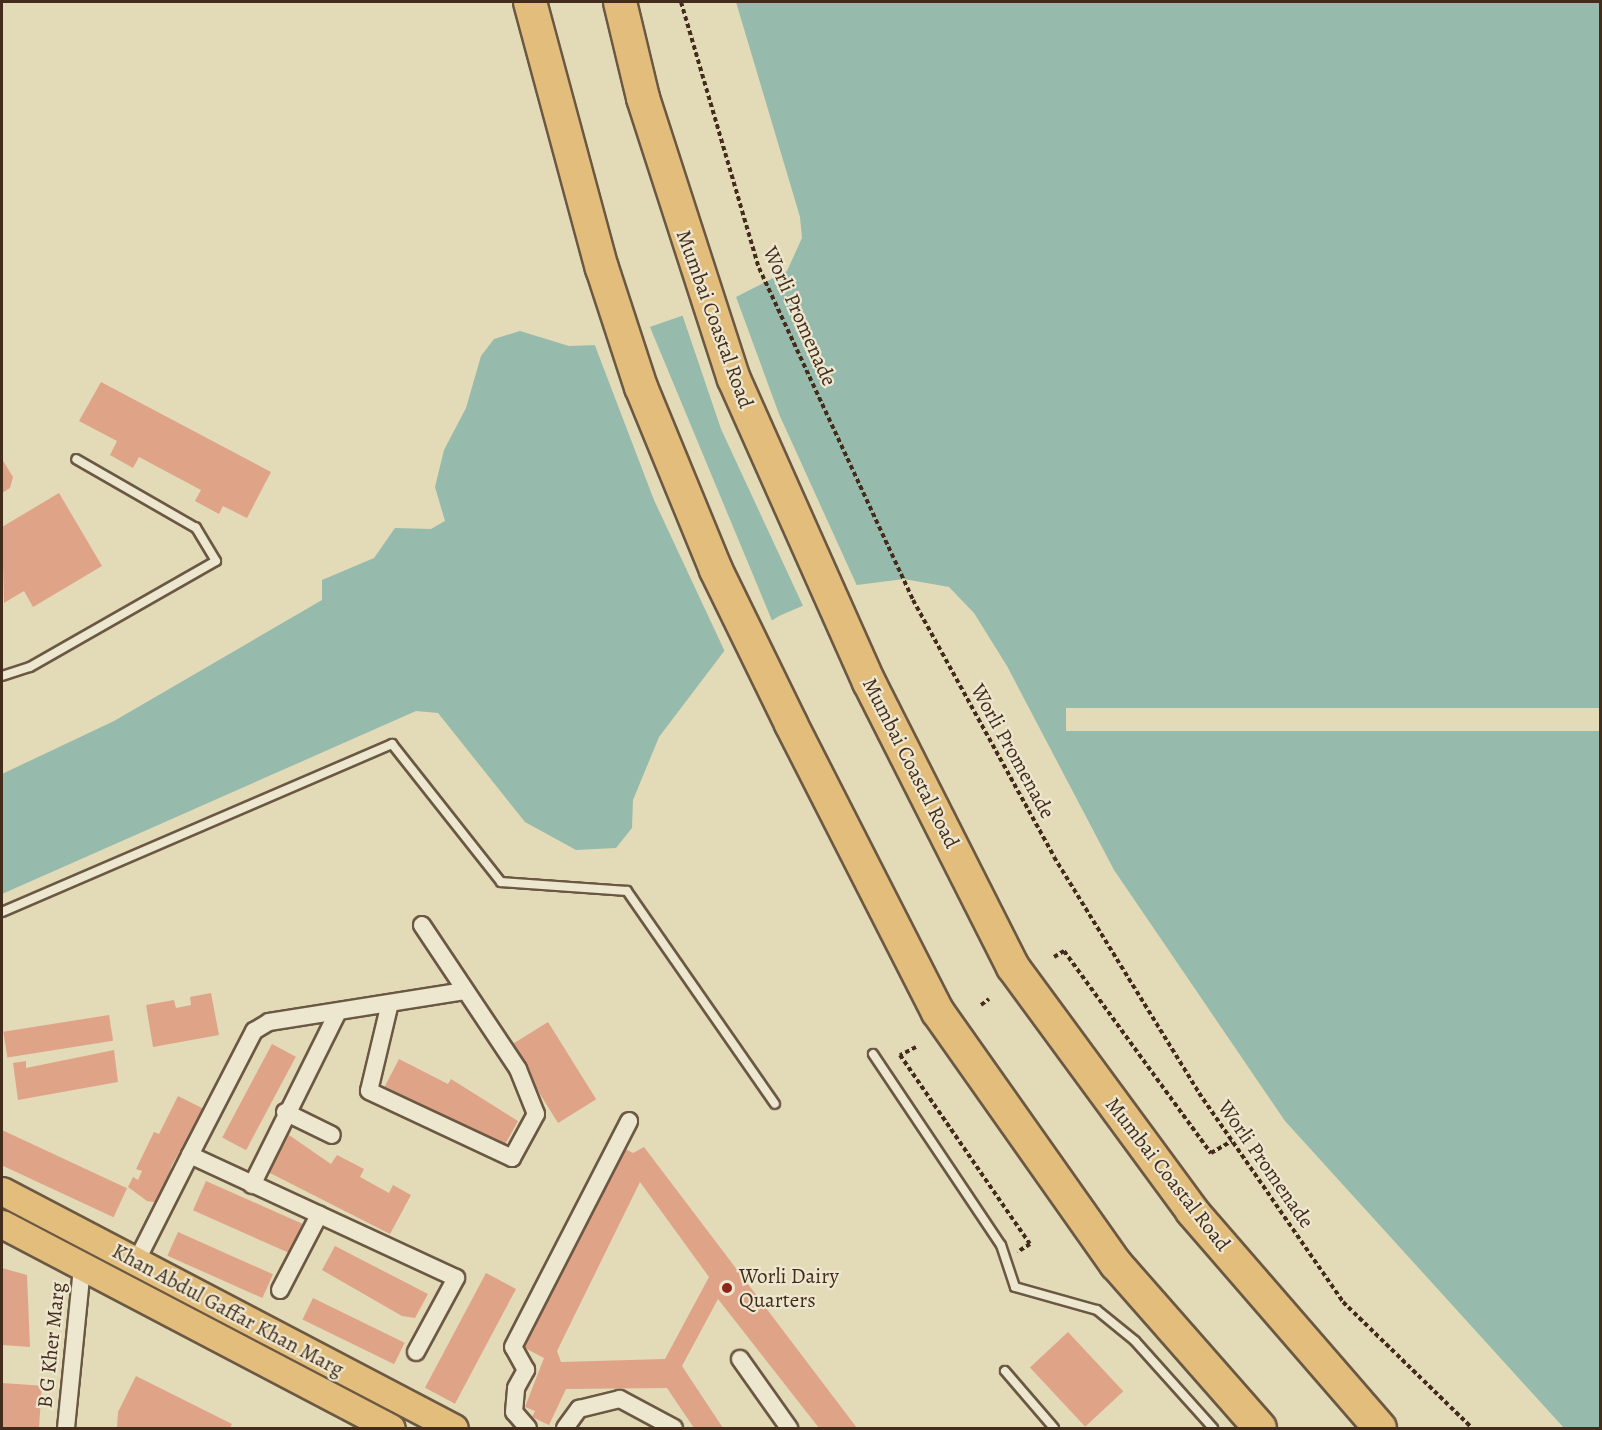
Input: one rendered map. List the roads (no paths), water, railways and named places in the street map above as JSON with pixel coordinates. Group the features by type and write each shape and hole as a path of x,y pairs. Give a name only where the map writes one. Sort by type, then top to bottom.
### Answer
{"highway":[{"path":"530,2 602,268 641,387 716,570 791,723 938,1011 1116,1264 1260,1428"},
{"name":"Mumbai Coastal Road","path":"620,2 686,241 734,379 869,682 1013,967 1192,1211 1380,1428"}],"main road":[{"name":"Khan Abdul Gaffar Khan Marg","path":"2,1191 454,1428"},
{"name":"Khan Abdul Gaffar Khan Marg","path":"2,1224 14,1238 82,1267 391,1428"}],"street":[{"path":"389,1007 369,1091 512,1158 536,1114 518,1069 422,925"},
{"path":"136,1262 254,1031 269,1022 389,1007 465,991"},
{"path":"252,1185 285,1112 338,1014"},
{"path":"285,1112 332,1135"},
{"path":"528,1428 514,1412 516,1388 526,1370 513,1347 629,1121"},
{"path":"190,1155 456,1278 416,1352"},
{"path":"280,1290 319,1215"},
{"name":"B G Kher Marg","path":"66,1428 82,1267"},
{"path":"740,1359 789,1428"},
{"path":"565,1428 579,1409 620,1399 674,1428"}],"lane":[{"path":"2,676 30,667 216,561 196,528 76,459"},
{"path":"2,912 392,744 501,882 627,891 775,1104"},
{"path":"873,1054 1001,1245 1015,1287 1097,1310 1135,1341 1213,1428"},
{"path":"1005,1371 1054,1428"}],"place":[{"name":"Worli Dairy Quarters","path":"727,1288"}]}
